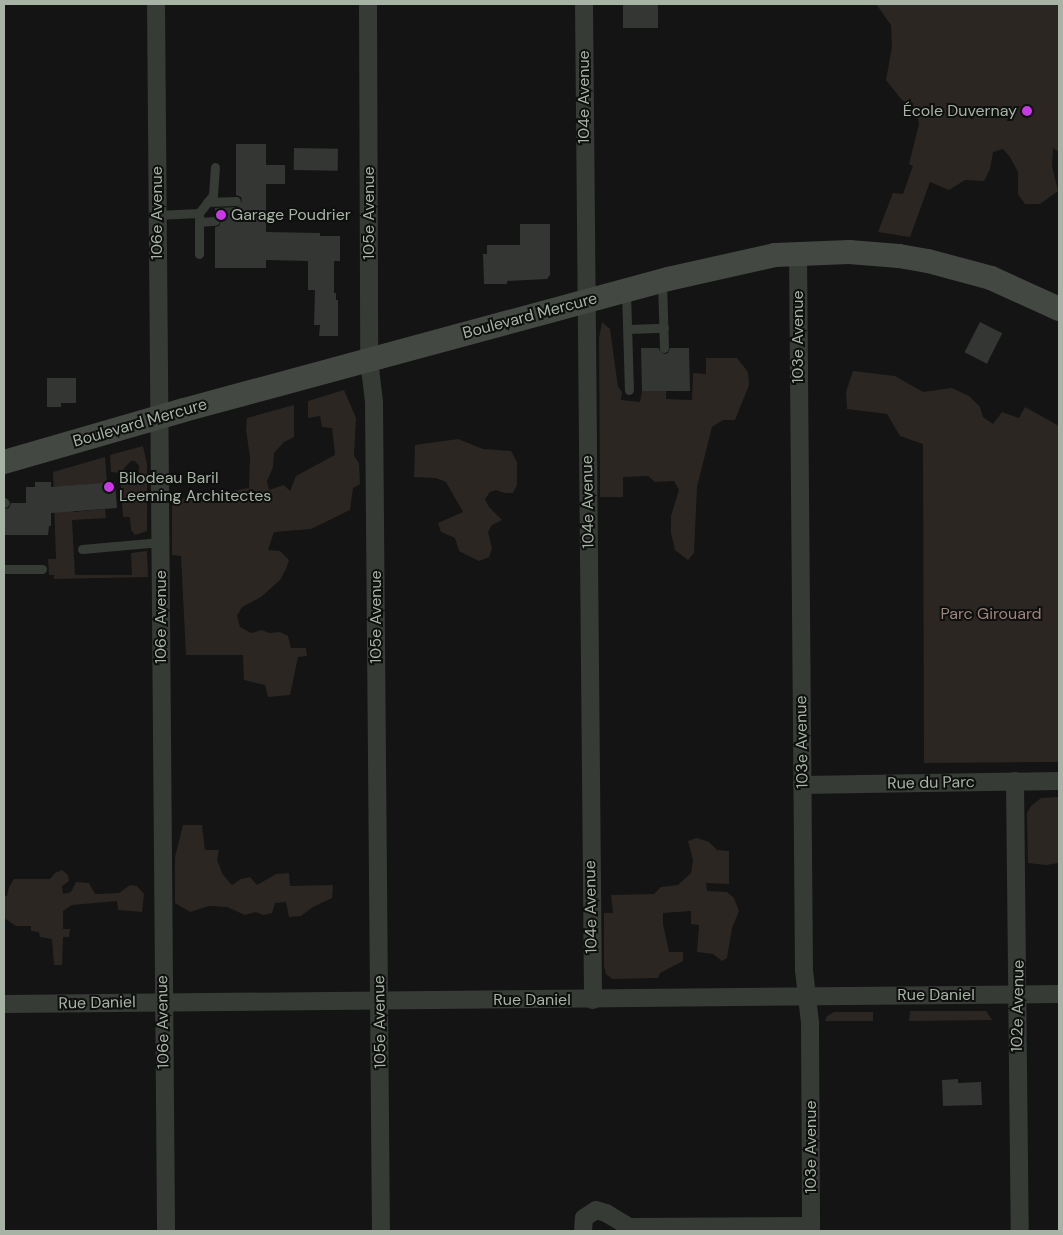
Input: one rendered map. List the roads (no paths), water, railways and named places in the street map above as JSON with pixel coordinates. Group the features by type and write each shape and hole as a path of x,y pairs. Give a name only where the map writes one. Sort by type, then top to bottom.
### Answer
{"street":[{"name":"106e Avenue","path":"156,4 166,1231"},
{"name":"105e Avenue","path":"368,4 369,360 374,402 381,1231"},
{"name":"104e Avenue","path":"584,4 593,1000"},
{"name":"Boulevard Mercure","path":"4,462 159,417 626,290 775,255 798,253 876,253 945,265 991,278 1059,309"},
{"name":"103e Avenue","path":"798,253 802,785 806,996 810,1023 811,1229"},
{"name":"102e Avenue","path":"1015,781 1020,1231"},
{"name":"Rue du Parc","path":"802,785 1059,781"},
{"name":"Rue Daniel","path":"4,1004 593,1000 1059,994"},
{"path":"583,1231 584,1218 596,1210 606,1213 627,1229 811,1229"}],"lane":[{"path":"200,254 199,217 207,202 214,195 214,166"},
{"path":"207,202 236,201"},
{"path":"157,215 199,217 214,221"},
{"path":"662,281 664,348"},
{"path":"626,290 629,390"},
{"path":"628,329 664,328"},
{"path":"82,548 161,542"},
{"path":"4,569 42,569"}],"place":[{"name":"École Duvernay","path":"1027,111"},
{"name":"Garage Poudrier","path":"221,215"},
{"name":"Bilodeau Baril Leeming Architectes","path":"109,487"}],"park label":[{"name":"Parc Girouard","path":"991,614"}]}
